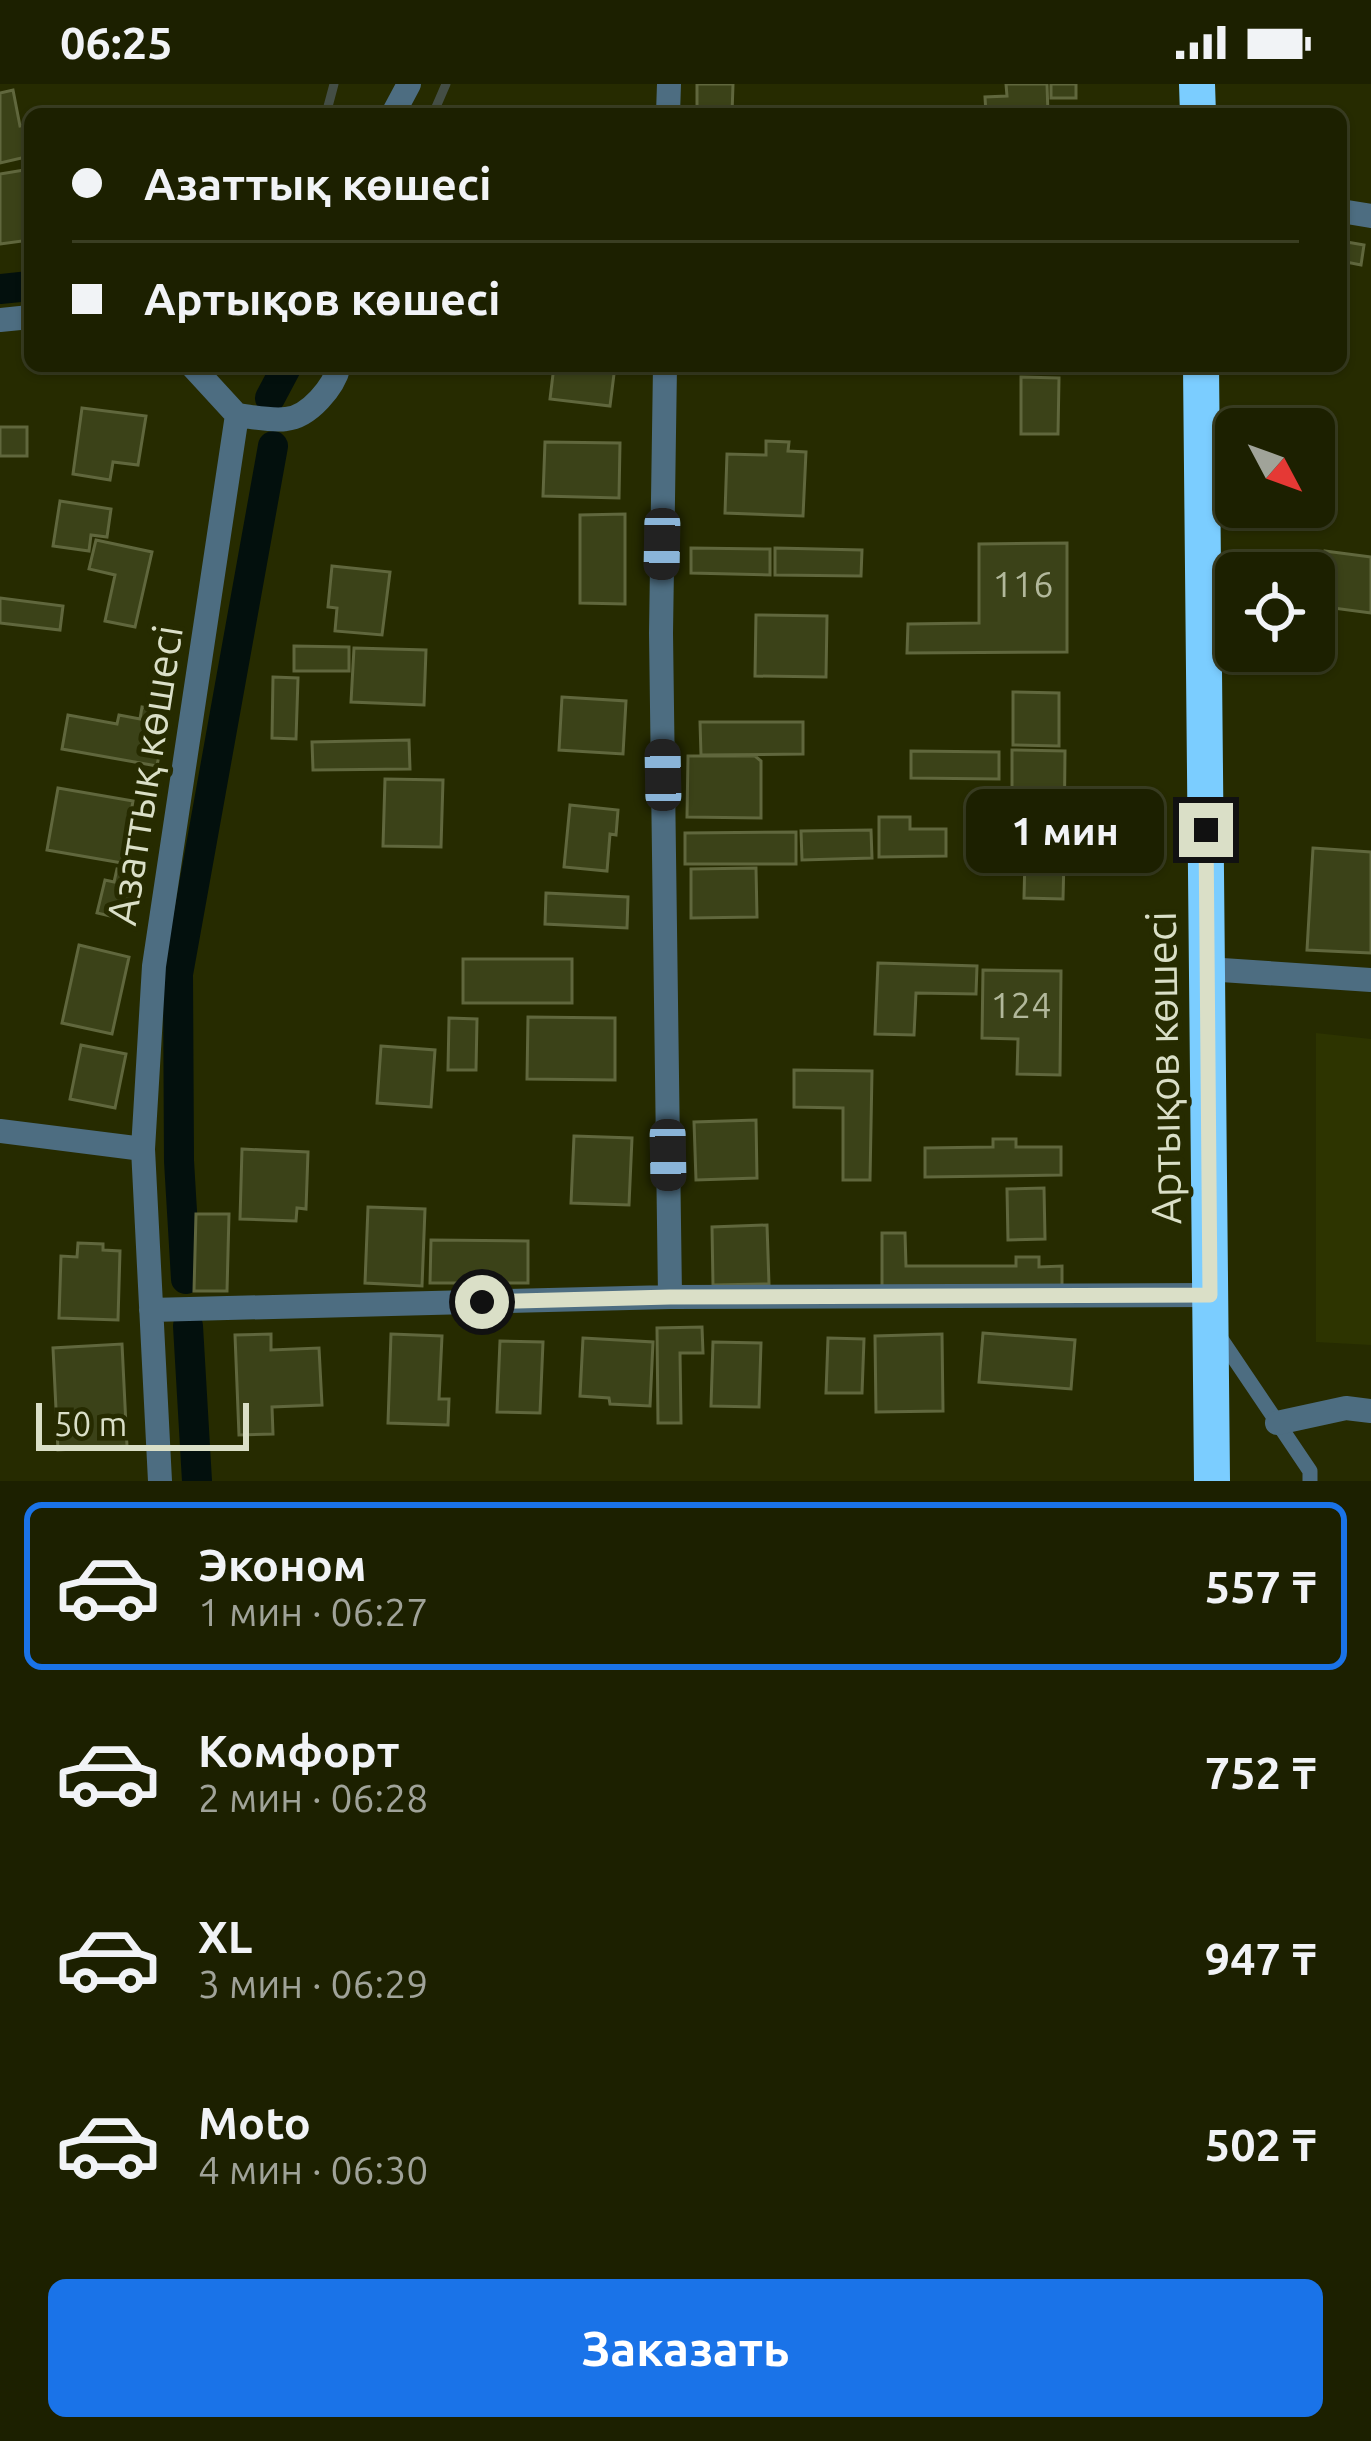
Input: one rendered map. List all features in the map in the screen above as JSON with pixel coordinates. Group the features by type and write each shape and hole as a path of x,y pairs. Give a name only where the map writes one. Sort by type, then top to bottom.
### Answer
{"highway":[{"name":"Артықов көшесі","path":"1201,372 1213,1481"}],"street":[{"path":"198,372 237,415 284,419 298,416 320,399 338,372"},
{"path":"664,372 661,633 670,1297"},
{"name":"Азаттық көшесі","path":"160,1481 143,1149 154,966 237,415"},
{"path":"1207,969 1371,980"},
{"path":"0,1131 143,1149"},
{"path":"151,1310 670,1297 1211,1309"},
{"path":"1277,1423 1346,1408 1371,1411"}],"lane":[{"path":"1211,1309 1310,1471 1310,1481"}],"shaded area":[{"path":"1316,1033 1371,1039 1371,1345 1316,1342"}],"building":[{"path":"697,84 733,84 732,108 697,108"},
{"path":"1006,84 1047,84 1048,108 986,108 985,97 1007,96"},
{"path":"1051,84 1076,84 1076,98 1051,98"},
{"path":"13,90 20,126 24,125 24,157 0,163 0,93"},
{"path":"24,170 24,241 0,244 0,174"},
{"path":"1347,242 1364,245 1361,265 1347,262"},
{"path":"553,372 614,372 610,406 550,399"},
{"path":"1021,377 1059,378 1058,434 1021,434"},
{"path":"82,408 146,416 138,465 113,462 110,480 73,474"},
{"path":"0,427 27,427 27,456 0,456"},
{"path":"766,441 789,442 788,451 806,452 803,516 725,513 727,454 766,455"},
{"path":"545,442 620,443 619,498 543,496"},
{"path":"60,501 111,509 107,537 91,535 89,551 53,546"},
{"path":"625,514 625,604 580,603 580,515"},
{"path":"96,540 152,552 135,627 105,621 115,575 89,569"},
{"path":"1067,543 1067,652 907,653 908,624 979,623 979,544"},
{"path":"691,548 770,549 770,575 691,573"},
{"path":"775,548 862,550 861,576 775,575"},
{"path":"1335,552 1371,557 1371,613 1335,608"},
{"path":"332,566 390,572 382,635 335,631 337,608 328,607"},
{"path":"0,598 63,606 60,630 0,623"},
{"path":"756,615 827,616 826,677 755,676"},
{"path":"294,646 349,647 349,671 294,671"},
{"path":"354,648 426,650 424,705 351,702"},
{"path":"273,677 298,678 296,739 272,738"},
{"path":"1013,692 1059,693 1059,746 1013,745"},
{"path":"562,697 626,701 623,754 559,750"},
{"path":"142,707 167,711 157,766 62,749 68,715 117,724 119,715 140,719"},
{"path":"700,722 803,722 803,754 701,755"},
{"path":"409,740 410,769 313,770 312,742"},
{"path":"1012,750 1065,751 1064,850 1012,849"},
{"path":"911,751 999,752 999,779 911,778"},
{"path":"688,756 755,756 761,761 761,818 687,817"},
{"path":"385,779 443,780 441,847 383,846"},
{"path":"58,788 133,801 122,863 47,850"},
{"path":"570,805 618,810 616,835 610,834 607,871 564,867"},
{"path":"879,817 910,817 910,829 946,829 946,856 879,857"},
{"path":"871,830 872,858 802,860 801,831"},
{"path":"796,832 796,864 685,864 685,833"},
{"path":"1313,848 1371,852 1371,953 1307,950"},
{"path":"1025,857 1064,858 1063,899 1024,898"},
{"path":"756,868 757,917 691,918 691,869"},
{"path":"117,869 137,873 127,920 97,913 105,880 114,882"},
{"path":"546,893 628,897 627,928 545,924"},
{"path":"79,945 129,957 112,1034 62,1023"},
{"path":"463,959 572,959 572,1003 463,1003"},
{"path":"878,963 977,966 976,994 916,993 914,1035 875,1034"},
{"path":"983,970 1061,971 1060,1075 1017,1074 1018,1039 982,1038"},
{"path":"528,1017 615,1018 615,1080 527,1079"},
{"path":"449,1018 477,1019 476,1070 448,1070"},
{"path":"81,1045 126,1054 115,1108 70,1099"},
{"path":"381,1046 435,1050 431,1107 377,1103"},
{"path":"794,1070 872,1071 870,1180 843,1180 843,1108 794,1107"},
{"path":"756,1120 757,1178 696,1180 694,1122"},
{"path":"574,1136 632,1138 629,1205 571,1203"},
{"path":"993,1139 1016,1139 1016,1147 1061,1147 1061,1175 925,1177 925,1148 993,1147"},
{"path":"242,1149 308,1152 306,1209 297,1208 296,1221 240,1219"},
{"path":"1044,1188 1045,1239 1008,1240 1007,1189"},
{"path":"368,1207 425,1209 422,1286 365,1283"},
{"path":"196,1214 229,1214 227,1291 194,1291"},
{"path":"767,1225 769,1284 713,1285 712,1227"},
{"path":"882,1233 905,1233 906,1266 1016,1266 1016,1257 1039,1257 1039,1267 1062,1266 1062,1292 882,1292"},
{"path":"431,1240 528,1241 528,1283 430,1283"},
{"path":"78,1243 103,1244 103,1250 120,1251 118,1320 59,1318 61,1256 77,1257"},
{"path":"702,1327 703,1353 680,1353 681,1423 658,1423 657,1328"},
{"path":"983,1333 1075,1340 1071,1389 979,1382"},
{"path":"271,1334 271,1350 319,1348 322,1405 272,1407 273,1434 239,1435 235,1335"},
{"path":"391,1334 442,1336 439,1399 449,1399 448,1425 388,1423"},
{"path":"942,1334 943,1411 876,1412 875,1336"},
{"path":"583,1338 653,1342 650,1406 610,1404 609,1398 580,1396"},
{"path":"828,1338 864,1339 862,1393 826,1393"},
{"path":"500,1341 543,1342 540,1413 497,1412"},
{"path":"713,1342 761,1343 759,1407 711,1406"},
{"path":"122,1344 127,1446 58,1450 53,1348"}],"waterway":[{"path":"328,108 334,84"},
{"path":"436,108 446,84"},
{"path":"0,289 24,287"},
{"path":"270,398 284,372"},
{"path":"186,1279 179,1161 178,974 273,446"},
{"path":"188,1326 197,1481"}],"route":[{"path":"482,1302 1210,1295 1206,830"}]}
